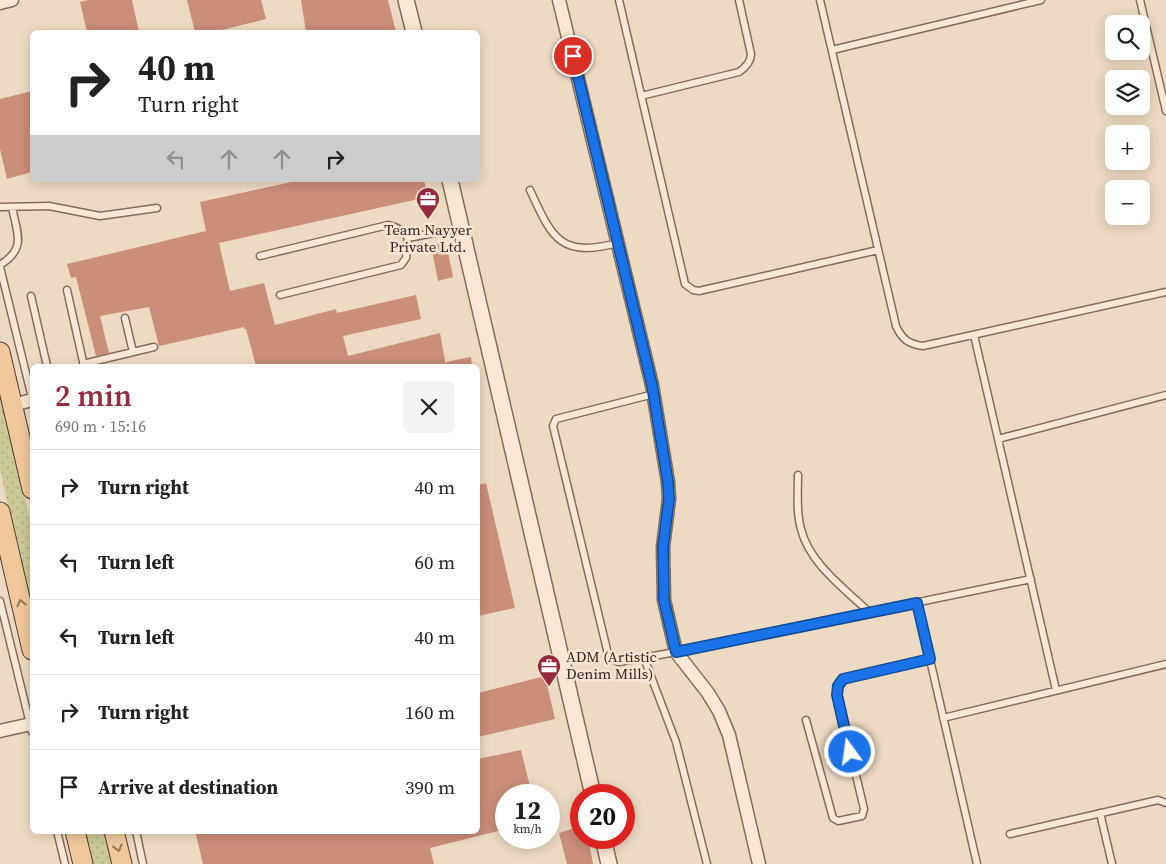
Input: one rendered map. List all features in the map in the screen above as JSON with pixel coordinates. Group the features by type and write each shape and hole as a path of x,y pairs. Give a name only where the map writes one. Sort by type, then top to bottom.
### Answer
{"main road":[{"path":"0,352 30,480"},
{"path":"0,512 30,641"},
{"path":"76,834 83,864"},
{"path":"115,834 122,864"}],"street":[{"path":"0,3 12,0"},
{"path":"406,0 414,30"},
{"path":"559,0 654,394 668,491 663,547 664,600 676,652 719,710 729,735 760,864"},
{"path":"450,182 590,784"},
{"path":"13,405 30,400"},
{"path":"0,731 30,728"},
{"path":"606,849 609,864"}],"lane":[{"path":"619,0 685,284 689,288 699,291 878,250"},
{"path":"641,96 739,72 745,68 751,58 751,54 739,0"},
{"path":"820,0 896,326 901,337 912,345 923,346 1166,292"},
{"path":"832,50 1041,0"},
{"path":"1140,0 1166,111"},
{"path":"530,190 544,221 556,237 569,246 586,249 618,243"},
{"path":"0,207 49,206 100,216 157,208"},
{"path":"12,207 18,241 17,249 14,255 0,266 30,380"},
{"path":"260,256 388,225 404,232 408,238 406,258 401,265 280,295"},
{"path":"408,238 461,228"},
{"path":"67,290 84,364"},
{"path":"31,296 47,364"},
{"path":"125,318 133,352"},
{"path":"974,335 1056,690"},
{"path":"88,364 154,347"},
{"path":"654,394 556,419 553,426 608,654 613,660 619,662 676,652 1031,579"},
{"path":"998,439 1166,395"},
{"path":"798,475 798,514 801,531 810,550 818,563 869,612"},
{"path":"0,601 30,720"},
{"path":"917,603 977,864"},
{"path":"644,658 676,742 707,864"},
{"path":"806,720 833,818 838,821 862,816 864,809 837,695 838,686 843,679 930,659"},
{"path":"943,718 1166,664"},
{"path":"1010,834 1158,800 1166,803"},
{"path":"1100,813 1112,864"},
{"path":"58,834 65,864"},
{"path":"137,834 143,864"}],"shaded area":[{"path":"0,391 30,519 30,608 0,469"},
{"path":"83,834 105,834 112,864 90,864"}],"building":[{"path":"88,0 132,0 139,30 87,30 80,2"},
{"path":"187,0 261,0 266,19 222,30 194,30"},
{"path":"301,0 388,0 396,30 306,30"},
{"path":"30,92 30,173 7,179 0,149 0,99"},
{"path":"292,182 424,182 428,197 219,243 230,291 264,283 275,325 336,309 337,313 416,295 421,319 343,336 348,356 440,333 446,364 255,364 244,327 159,346 149,307 100,316 109,353 96,356 76,277 71,278 67,264 206,231 200,202"},
{"path":"446,242 453,277 438,281 431,245"},
{"path":"471,357 472,364 446,364 446,362"},
{"path":"486,483 515,608 480,616 480,484"},
{"path":"545,676 555,719 480,737 480,692"},
{"path":"521,750 529,784 495,784 495,832 430,848 434,864 203,864 196,834 480,834 480,759"},
{"path":"570,830 570,849 590,849 593,864 567,864 560,833"}],"place":[{"name":"Team Nayyer Private Ltd.","path":"428,220"},
{"name":"ADM (Artistic Denim Mills)","path":"549,687"}],"route":[{"path":"573,56 652,385 668,482 669,499 663,547 664,600 676,652 917,603 930,659 843,679 838,686 837,695 850,752"}]}
